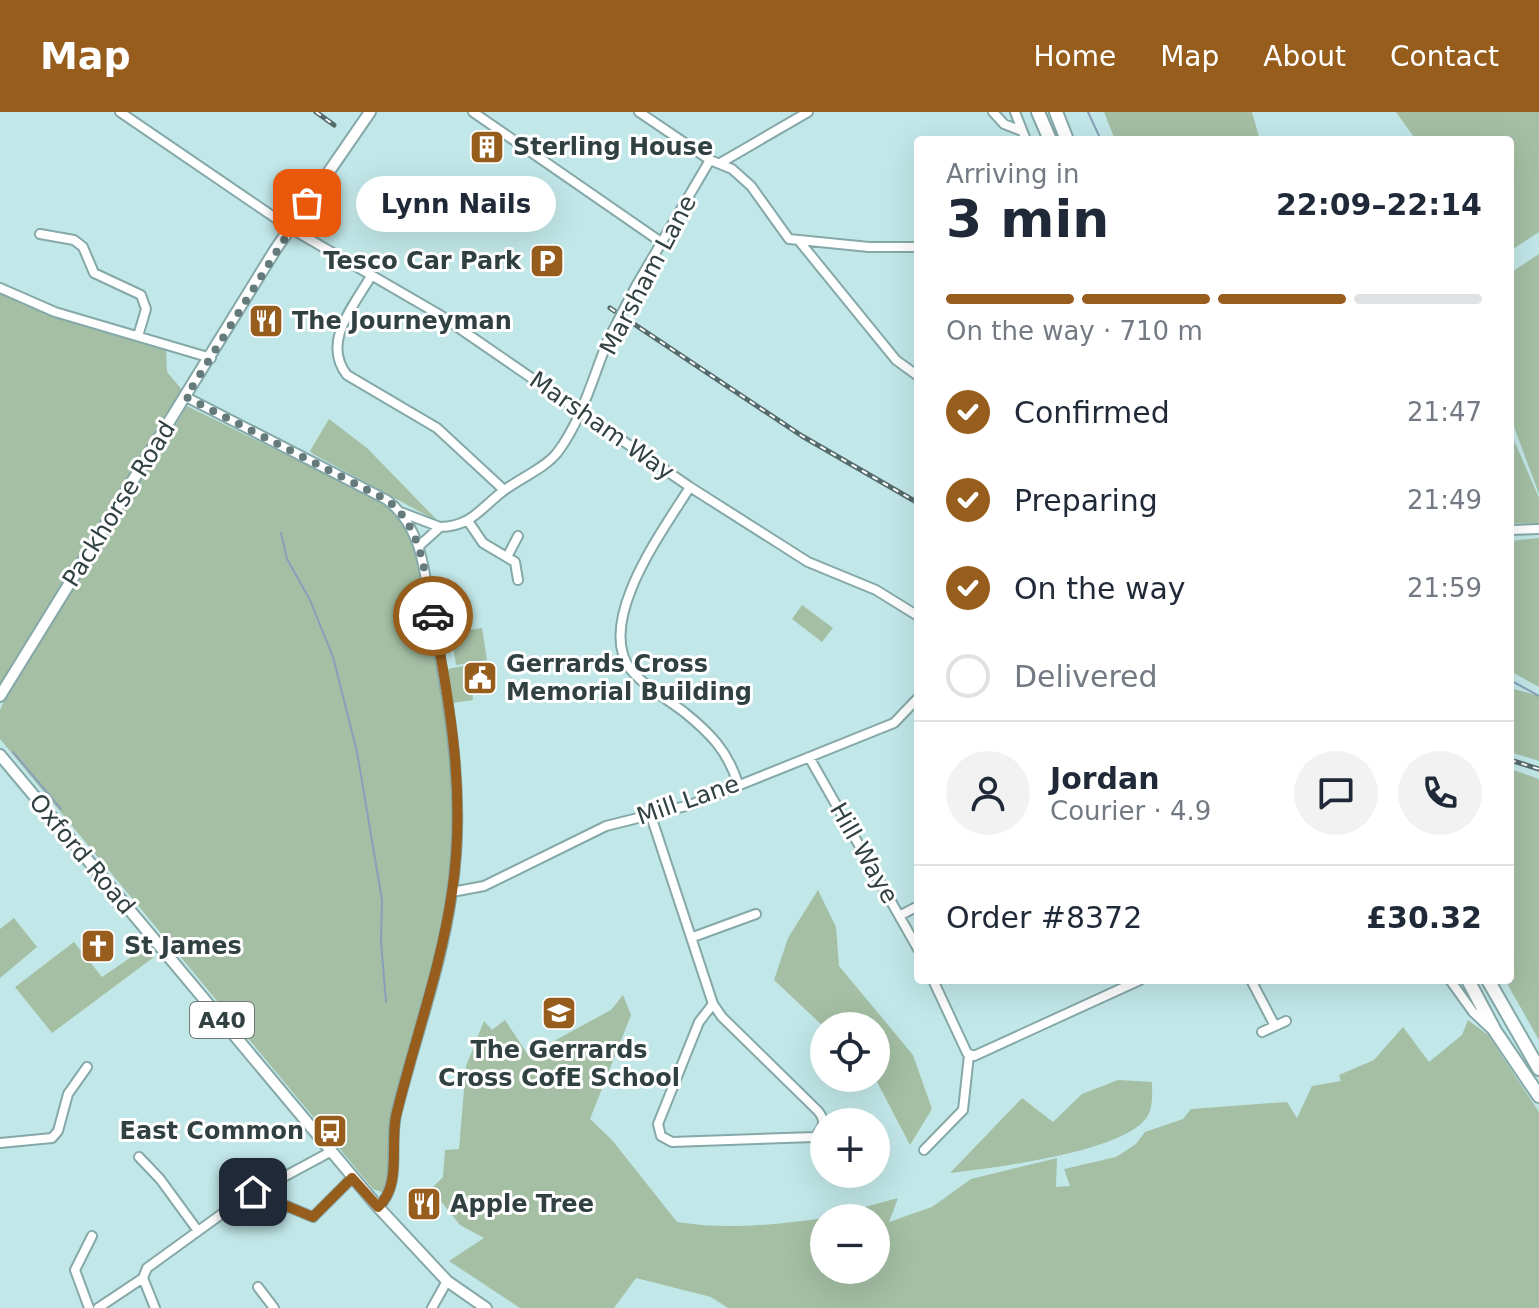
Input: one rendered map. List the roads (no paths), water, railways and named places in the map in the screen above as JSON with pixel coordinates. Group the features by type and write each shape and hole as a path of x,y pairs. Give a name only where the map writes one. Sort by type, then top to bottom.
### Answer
{"highway":[{"path":"1038,112 1048,136"},
{"path":"1056,112 1065,136"},
{"path":"1470,984 1495,1031 1539,1096"},
{"path":"1490,984 1539,1069"}],"main road":[{"name":"Packhorse Road","path":"0,696 290,228 370,112"},
{"name":"Oxford Road","path":"0,755 352,1178 447,1281 486,1308"}],"street":[{"name":"Marsham Way","path":"120,112 290,228 440,315 690,487 808,562 876,590 914,614"},
{"path":"473,112 661,242"},
{"path":"639,112 710,160 722,162 751,186 789,239 914,247"},
{"path":"722,162 808,112"},
{"path":"993,112 1004,124 1024,135"},
{"path":"1015,112 1024,135"},
{"name":"Marsham Lane","path":"440,527 458,527 468,521 504,490 556,454 599,372 608,340 636,286 710,160"},
{"path":"40,234 74,240 83,247 94,273 141,295 146,309 138,336"},
{"path":"800,242 896,360 914,373"},
{"path":"371,276 335,339 339,365 347,375 437,428 504,490"},
{"path":"0,288 55,312 211,358"},
{"path":"186,397 387,500 403,513 419,546 442,664 457,767 458,826 452,892 396,1119 392,1189 378,1207"},
{"path":"690,487 643,563 621,616 618,645 631,669 713,736 732,762 738,784"},
{"path":"403,513 414,514 440,527 419,546"},
{"path":"468,521 483,543 515,562 518,580"},
{"path":"1514,530 1539,529"},
{"path":"507,557 518,536"},
{"name":"Mill Lane","path":"452,892 484,886 606,826 690,805 894,723 914,702"},
{"name":"Hill Waye","path":"809,757 914,941"},
{"path":"651,816 713,1004 722,1017 815,1108"},
{"path":"901,915 914,908"},
{"path":"693,937 756,914"},
{"path":"924,1150 963,1110 972,1056 935,984"},
{"path":"972,1056 1131,984"},
{"path":"1253,984 1275,1026"},
{"path":"1453,984 1473,1012 1495,1031"},
{"path":"713,1004 699,1022 658,1124 661,1136 672,1142 810,1139"},
{"path":"1262,1032 1286,1021"},
{"path":"0,1143 52,1138 58,1131 68,1094 87,1067"},
{"path":"98,1308 143,1278 147,1268 253,1192 330,1152"},
{"path":"139,1157 160,1179 198,1231"},
{"path":"313,1217 352,1178"},
{"path":"253,1192 324,1221"},
{"path":"89,1308 75,1270 92,1236"},
{"path":"143,1278 155,1308"},
{"path":"432,1308 447,1281"},
{"path":"258,1287 274,1308"}],"waterway":[{"path":"1088,112 1099,136"},
{"path":"281,533 287,559 310,600 333,657 357,752 382,900"},
{"path":"1514,682 1539,696"},
{"path":"13,752 61,809"},
{"path":"382,899 381,942 386,1002"}],"railway":[{"path":"316,112 334,125"},
{"path":"610,308 802,436 914,501"},
{"path":"1514,761 1539,769"}],"place":[{"name":"Sterling House","path":"487,147"},
{"name":"Lynn Nails","path":"307,203"},
{"name":"Tesco Car Park","path":"547,261"},
{"name":"The Journeyman","path":"266,321"},
{"name":"Gerrards Cross Memorial Building","path":"480,678"},
{"name":"St James","path":"98,946"},
{"name":"The Gerrards Cross CofE School","path":"559,1013"},
{"name":"East Common","path":"330,1131"},
{"name":"Apple Tree","path":"424,1204"}]}
